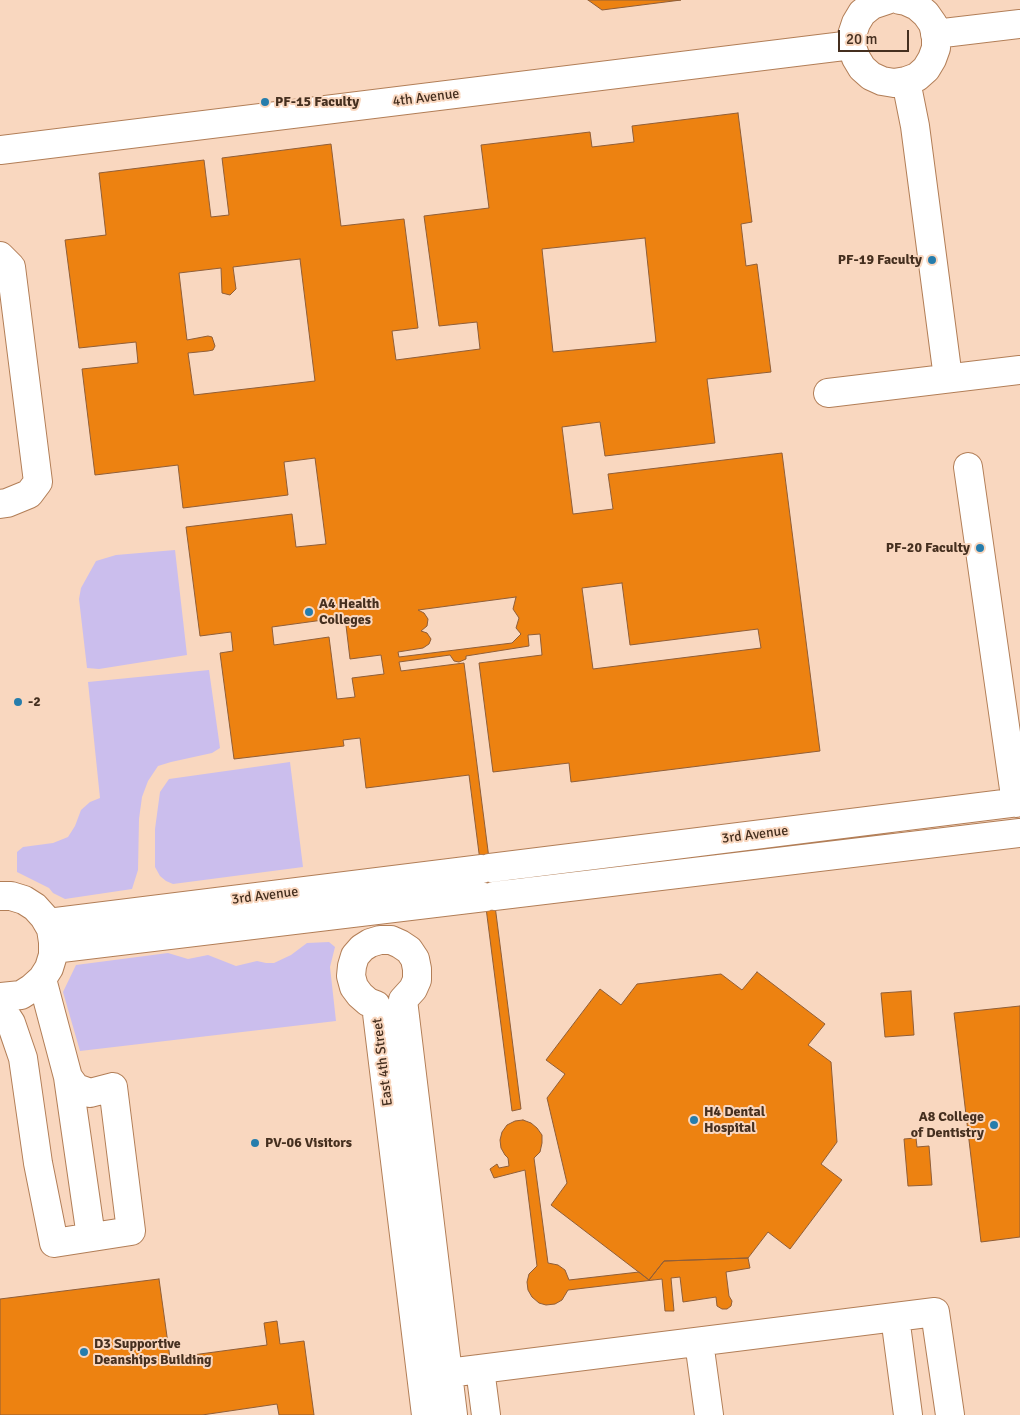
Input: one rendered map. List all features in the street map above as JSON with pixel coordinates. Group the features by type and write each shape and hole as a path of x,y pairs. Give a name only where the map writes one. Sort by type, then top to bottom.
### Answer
{"lane":[{"path":"887,0 872,5 862,13 852,35 852,45 856,58 862,68 871,76 882,81 894,83 917,77 926,69 936,48 933,24 926,14 917,6 900,0"},
{"path":"935,34 1020,24"},
{"name":"4th Avenue","path":"0,150 852,45"},
{"path":"906,81 915,126 948,378"},
{"path":"0,256 10,267 38,482 29,494 0,504"},
{"path":"828,393 1020,370"},
{"path":"968,467 1018,802"},
{"name":"3rd Avenue","path":"48,923 1018,802"},
{"name":"3rd Avenue","path":"54,949 1020,833"},
{"path":"0,896 11,896 24,900 35,907 51,929 54,949 50,968 32,988 21,995 0,997"},
{"name":"East 4th Street","path":"426,1415 393,1199 376,1005 360,995 354,987 351,976 355,956 370,942 380,940 391,940 409,950 415,959 418,969 417,980 413,989 403,1000 453,1415"},
{"path":"42,979 68,1077 91,1237"},
{"path":"0,1006 11,1023 23,1058 38,1163 54,1243 131,1231 113,1087 90,1093 76,1088 68,1077"},
{"path":"448,1373 935,1312 950,1415"},
{"path":"895,1317 908,1415"},
{"path":"699,1342 709,1415"},
{"path":"480,1369 486,1415"}],"shaded area":[{"path":"175,550 187,655 99,669 87,668 79,599 81,588 96,561 116,555"},
{"path":"209,670 220,748 212,753 158,766 148,781 142,797 139,819 138,870 132,889 65,899 53,893 49,888 17,872 17,852 23,847 53,843 68,837 75,826 81,810 90,802 100,798 88,682"},
{"path":"290,762 303,867 173,884 160,876 155,867 155,829 160,792 169,779"},
{"path":"329,942 335,947 330,967 336,1021 80,1051 63,992 76,965 168,953 188,959 208,955 236,966 257,961 274,963 291,955 307,943"}],"building":[{"path":"588,0 681,0 602,10"},
{"name":"A4 Health Colleges","path":"738,113 752,222 741,224 746,266 757,264 771,372 707,379 715,443 605,456 600,422 562,427 573,514 613,509 608,474 782,453 820,751 571,782 569,763 493,772 479,663 542,655 540,634 528,635 529,646 466,656 466,659 459,662 454,661 450,655 399,662 401,671 464,663 521,1109 512,1111 469,775 366,788 360,738 343,740 344,746 234,759 220,653 233,651 231,632 200,636 186,527 292,514 296,547 326,544 315,458 284,462 288,495 183,508 178,465 95,475 82,369 138,363 136,342 79,348 65,240 106,235 99,173 204,160 211,217 229,215 222,158 331,144 341,226 404,219 418,328 392,331 396,360 480,349 477,322 439,326 424,216 489,208 481,145 590,132 592,147 634,142 632,126","holes":["645,238 656,342 553,352 542,249","300,259 315,381 194,395 188,353 213,350 215,346 212,337 208,336 187,340 179,273 221,268 222,293 230,295 236,289 233,267","622,583 630,645 758,629 761,648 593,669 582,588","516,597 513,609 519,618 516,628 521,634 512,643 399,657 398,652 423,648 429,644 431,639 427,633 421,631 427,626 428,619 424,613 418,610","345,617 350,659 381,655 384,674 352,678 355,697 337,699 329,637 274,645 272,627"]},
{"name":"H4 Dental Hospital","path":"757,972 825,1024 808,1045 831,1062 837,1142 821,1164 842,1180 790,1249 768,1232 748,1258 664,1261 649,1280 551,1205 567,1183 547,1098 565,1074 546,1060 600,989 621,1005 637,984 721,974 742,990"},
{"path":"911,991 914,1035 885,1037 881,993"},
{"name":"A8 College of Dentistry","path":"1020,1006 1020,1237 981,1242 954,1013"},
{"path":"523,1120 531,1123 542,1135 540,1152 534,1158 548,1263 558,1265 565,1270 569,1280 639,1272 649,1280 664,1261 748,1258 750,1268 726,1272 729,1296 732,1301 731,1306 727,1309 722,1309 717,1306 716,1297 683,1302 680,1277 671,1278 674,1311 665,1311 662,1279 568,1290 562,1300 555,1304 546,1305 539,1303 532,1297 528,1290 527,1282 529,1274 537,1266 525,1170 494,1178 490,1169 497,1164 499,1168 509,1166 508,1158 501,1148 502,1132 507,1125"},
{"path":"916,1138 917,1147 929,1146 932,1185 908,1186 904,1139"},
{"name":"D3 Supportive Deanships Building","path":"159,1279 170,1358 267,1345 264,1323 277,1321 280,1344 304,1341 314,1415 279,1415 277,1404 202,1415 0,1415 0,1299"}],"place":[{"name":"PF-15 Faculty","path":"265,102"},
{"name":"PF-19 Faculty","path":"932,260"},
{"name":"PF-20 Faculty","path":"980,548"},
{"name":"A4 Health Colleges","path":"309,612"},
{"name":"-2","path":"18,702"},
{"name":"H4 Dental Hospital","path":"694,1120"},
{"name":"A8 College of Dentistry","path":"994,1125"},
{"name":"PV-06 Visitors","path":"255,1143"},
{"name":"D3 Supportive Deanships Building","path":"84,1352"}]}
